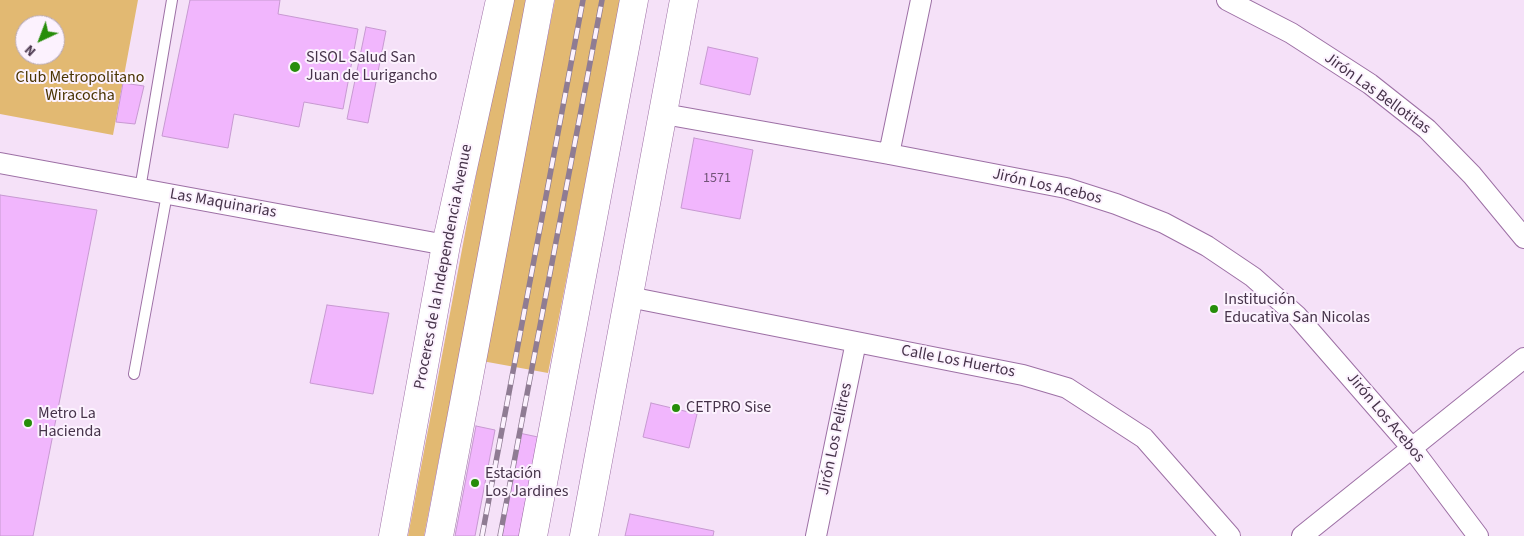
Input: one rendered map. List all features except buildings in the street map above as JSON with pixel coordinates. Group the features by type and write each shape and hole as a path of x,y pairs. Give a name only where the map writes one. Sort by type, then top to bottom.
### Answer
{"main road":[{"name":"Proceres de la Independencia Avenue","path":"393,536 446,245 500,0"},
{"path":"439,536 540,0"},
{"path":"533,536 634,0"},
{"path":"584,536 684,0"}],"street":[{"path":"889,154 921,0"},
{"name":"Jirón Las Bellotitas","path":"1227,0 1291,33 1370,84 1427,129 1472,175 1524,238"},
{"name":"Jirón Los Acebos","path":"664,114 1066,188 1116,204 1164,223 1207,246 1253,277 1297,316 1411,447 1478,536"},
{"name":"Las Maquinarias","path":"0,163 446,245"},
{"name":"Calle Los Huertos","path":"629,297 1023,375 1067,388 1144,438 1230,536"},
{"name":"Jirón Los Pelitres","path":"816,536 856,342"},
{"path":"1302,536 1524,358"}],"lane":[{"path":"140,189 172,0"},
{"path":"134,374 167,194"}],"green space":[{"name":"Club Metropolitano Wiracocha","path":"0,0 138,0 113,135 0,114"},
{"path":"509,0 528,0 424,536 408,536"},
{"path":"555,0 621,0 548,373 482,361"}],"railway":[{"path":"482,536 583,0"},
{"path":"500,536 602,0"}],"place":[{"name":"SISOL Salud San Juan de Lurigancho","path":"295,67"},
{"name":"Institución Educativa San Nicolas","path":"1214,309"},
{"name":"CETPRO Sise","path":"676,408"},
{"name":"Metro La Hacienda","path":"28,423"},
{"name":"Estación Los Jardines","path":"475,483"}]}
